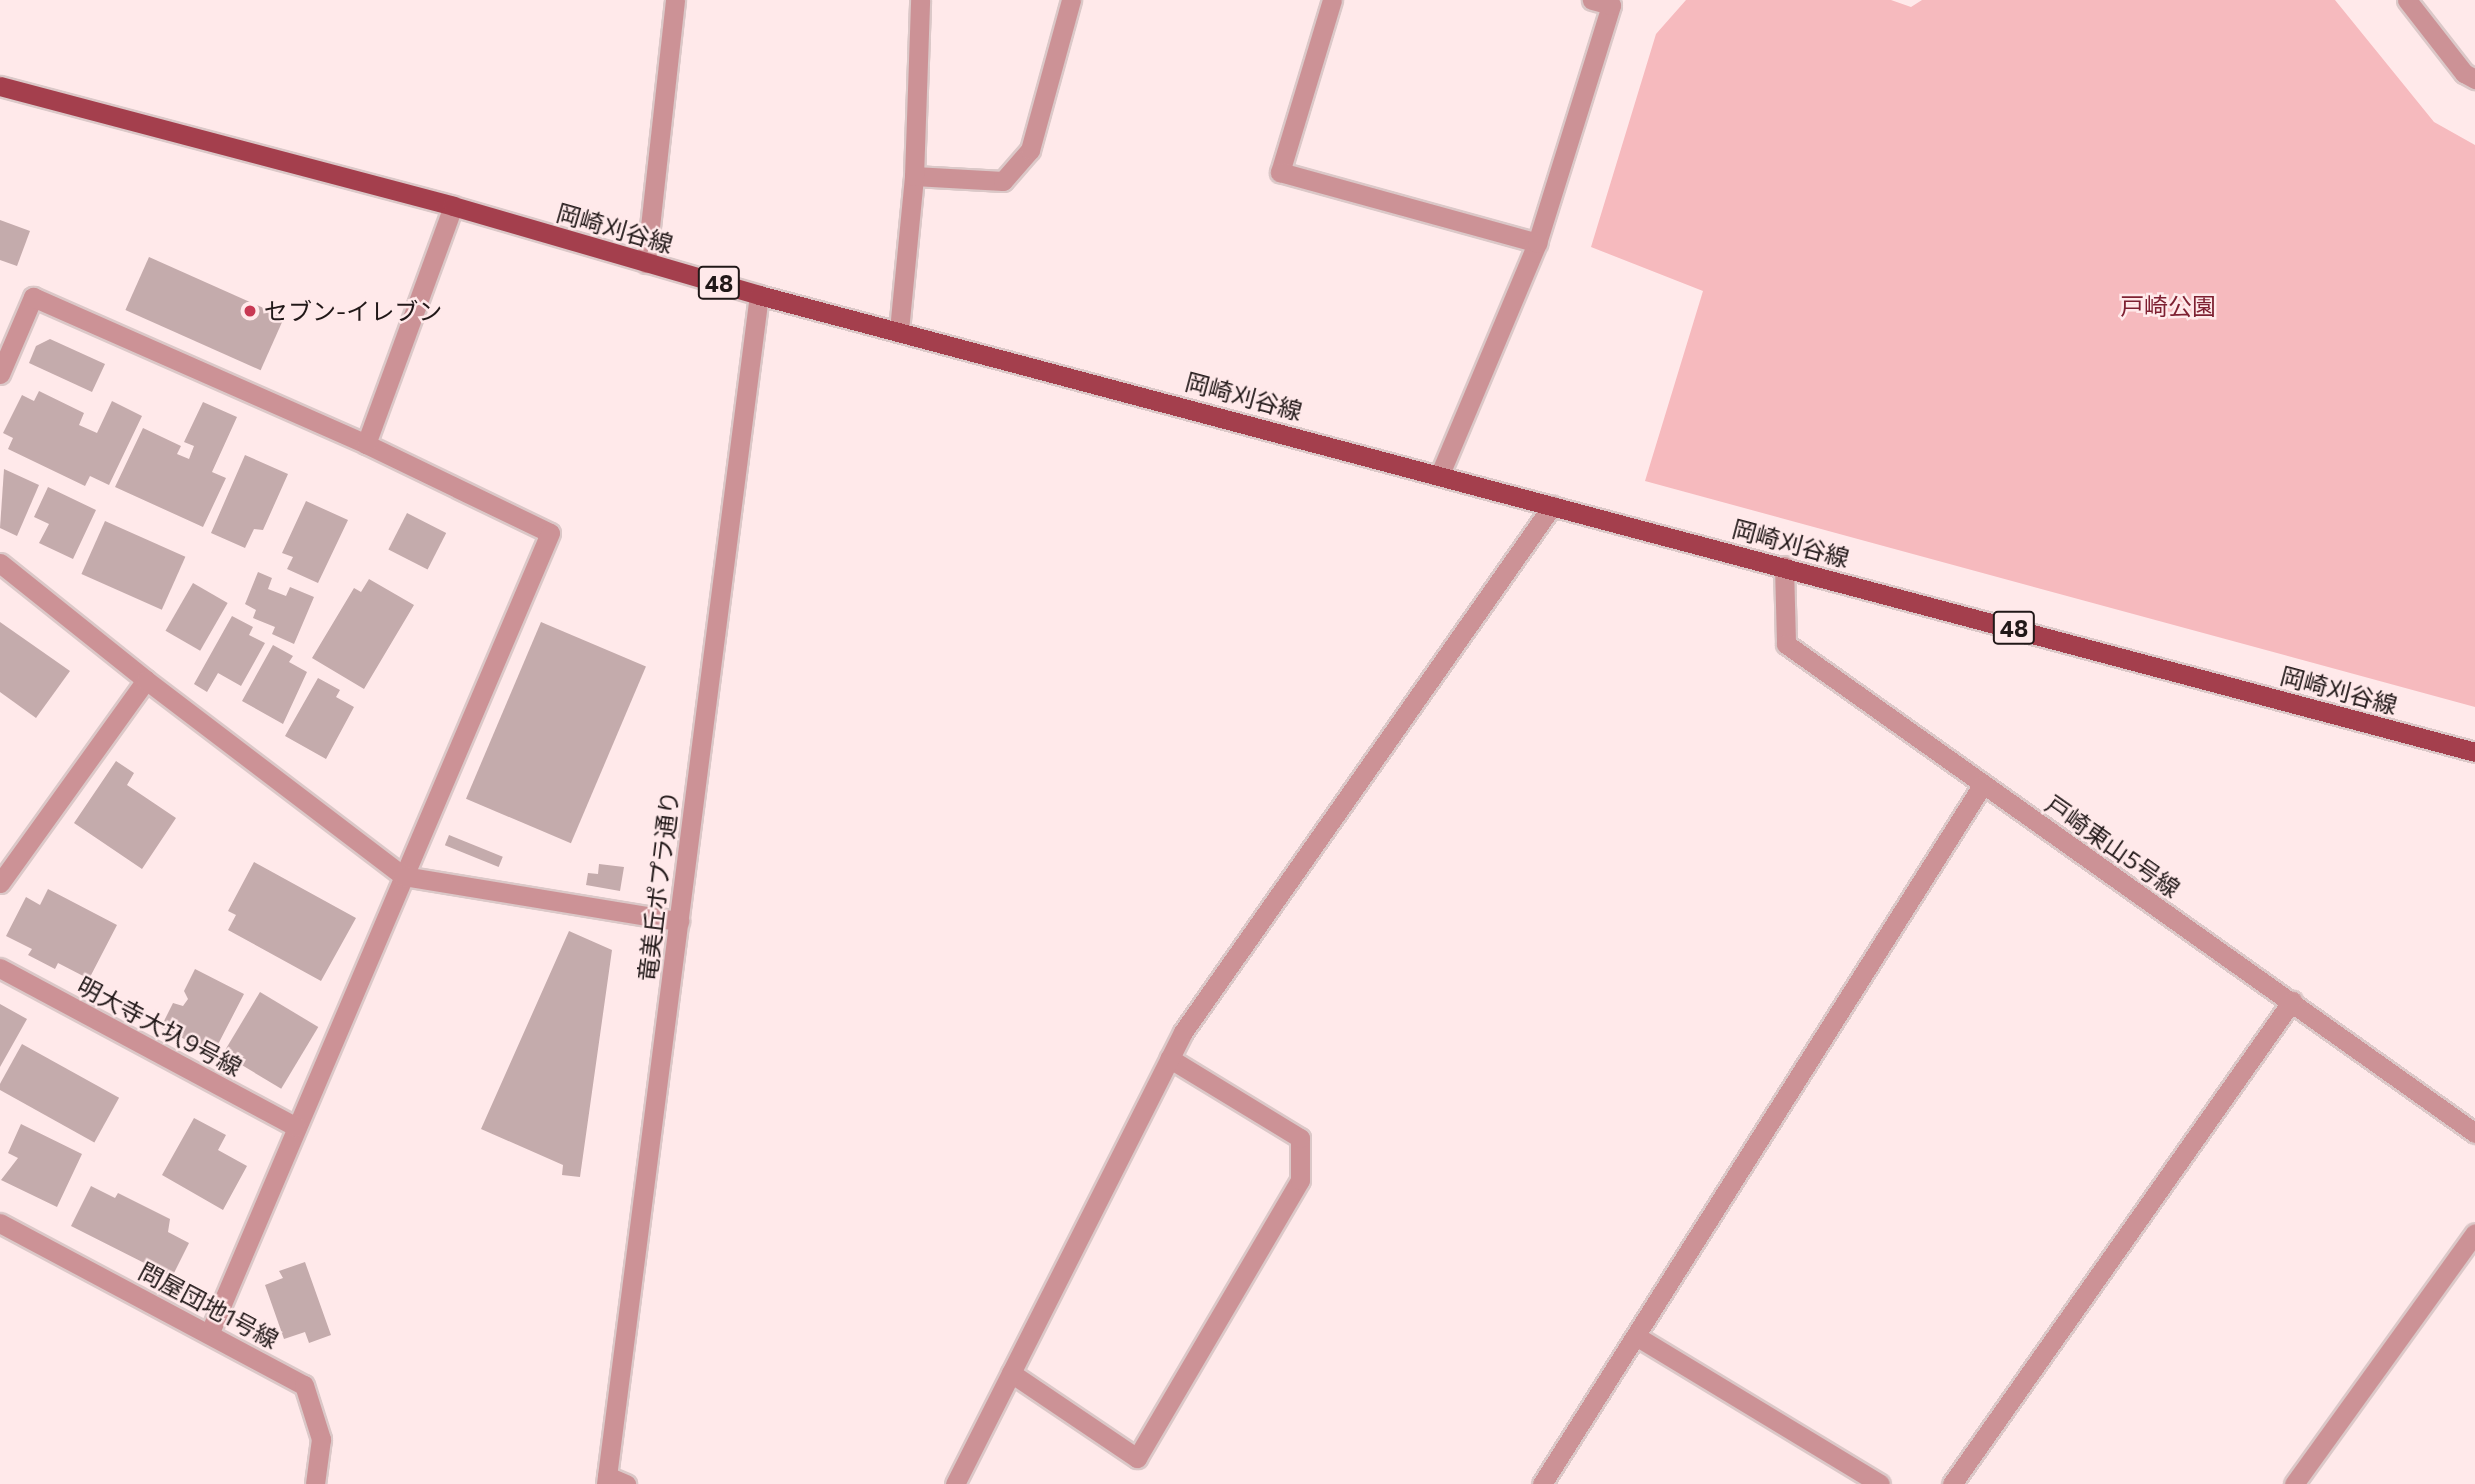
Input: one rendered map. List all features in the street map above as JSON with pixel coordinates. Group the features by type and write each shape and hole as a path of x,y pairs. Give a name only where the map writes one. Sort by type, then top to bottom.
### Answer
{"main road":[{"name":"岡崎刈谷線","path":"0,86 453,206 760,295 1440,474 2475,752"}],"street":[{"path":"646,263 675,0"},
{"path":"899,330 914,176 920,0"},
{"path":"914,176 1003,181 1030,150 1071,0"},
{"path":"1332,0 1280,172 1537,243"},
{"path":"1440,474 1537,243 1611,5 1592,0"},
{"path":"2407,0 2464,73 2475,79"},
{"path":"366,443 453,206"},
{"name":"竜美丘ポプラ通り","path":"607,1480 760,295"},
{"path":"0,374 33,297 366,443 550,533 209,1332"},
{"path":"955,1484 1169,1058 1552,506"},
{"path":"0,563 146,680 403,876 679,921"},
{"name":"戸崎東山5号線","path":"1784,566 1786,644 2475,1133"},
{"path":"0,883 146,680"},
{"path":"1542,1484 1983,784"},
{"name":"明大寺大圦9号線","path":"0,968 296,1127"},
{"path":"1952,1484 2292,1002"},
{"path":"1011,1373 1137,1458 1300,1180 1300,1138 1169,1058"},
{"name":"問屋団地1号線","path":"0,1223 304,1385 321,1439 315,1484"},
{"path":"2294,1484 2475,1233"},
{"path":"1636,1336 1880,1484"},
{"path":"607,1480 626,1484"}],"green space":[{"name":"戸崎公園","path":"1686,0 1891,0 1911,7 1922,0 2335,0 2434,122 2475,145 2475,707 1645,481 1703,291 1591,247 1656,34"}],"building":[{"path":"0,220 30,231 17,266 0,260"},
{"path":"149,257 284,317 261,370 125,310"},
{"path":"50,339 105,364 92,392 29,363 36,346"},
{"path":"39,391 84,413 79,425 97,433 112,401 142,416 109,485 90,476 85,486 8,449 13,438 3,433 22,395 34,401"},
{"path":"203,402 237,417 212,472 226,478 203,527 115,487 143,428 181,446 177,454 189,459 194,446 184,442"},
{"path":"245,455 288,474 263,530 254,529 245,548 211,533"},
{"path":"4,469 39,485 17,536 0,528"},
{"path":"48,487 96,510 73,559 39,543 49,524 34,517"},
{"path":"306,501 348,520 318,583 287,569 293,557 282,553"},
{"path":"407,513 446,533 428,570 388,550"},
{"path":"105,521 185,557 162,610 81,574"},
{"path":"258,572 272,578 268,589 286,596 290,587 314,597 294,644 272,634 275,627 253,618 256,610 245,604"},
{"path":"369,579 414,605 364,689 312,658 354,588 361,592"},
{"path":"193,583 228,603 200,651 165,631"},
{"path":"232,616 253,627 249,635 265,643 241,686 218,673 207,692 194,684"},
{"path":"0,622 70,671 36,718 0,692"},
{"path":"541,622 646,667 571,843 466,799"},
{"path":"273,645 293,656 289,662 307,672 283,724 242,701"},
{"path":"318,678 340,690 336,697 354,707 326,759 285,736"},
{"path":"116,761 134,773 127,785 176,818 142,869 74,823"},
{"path":"449,835 503,857 499,867 445,845"},
{"path":"254,862 356,918 321,981 228,930 236,915 228,911"},
{"path":"599,864 624,867 620,891 586,885 588,873 598,874"},
{"path":"48,889 117,925 89,979 58,963 55,969 28,955 32,949 6,936 26,897 40,905"},
{"path":"569,931 612,950 580,1177 562,1175 563,1165 481,1129"},
{"path":"195,969 244,994 213,1054 161,1027 173,1003 183,1006 188,999 184,991"},
{"path":"260,992 318,1027 281,1089 223,1054"},
{"path":"0,1004 27,1019 0,1067"},
{"path":"22,1044 119,1098 94,1142 0,1090 0,1084"},
{"path":"194,1118 226,1135 218,1150 247,1166 223,1210 162,1175"},
{"path":"21,1124 82,1154 57,1207 1,1180 18,1158 8,1153"},
{"path":"91,1186 115,1198 118,1193 170,1219 168,1232 189,1243 172,1277 71,1226"},
{"path":"305,1262 331,1335 309,1343 305,1332 284,1339 265,1285 283,1278 279,1271"}],"place":[{"name":"セブン-イレブン","path":"250,311"}]}
